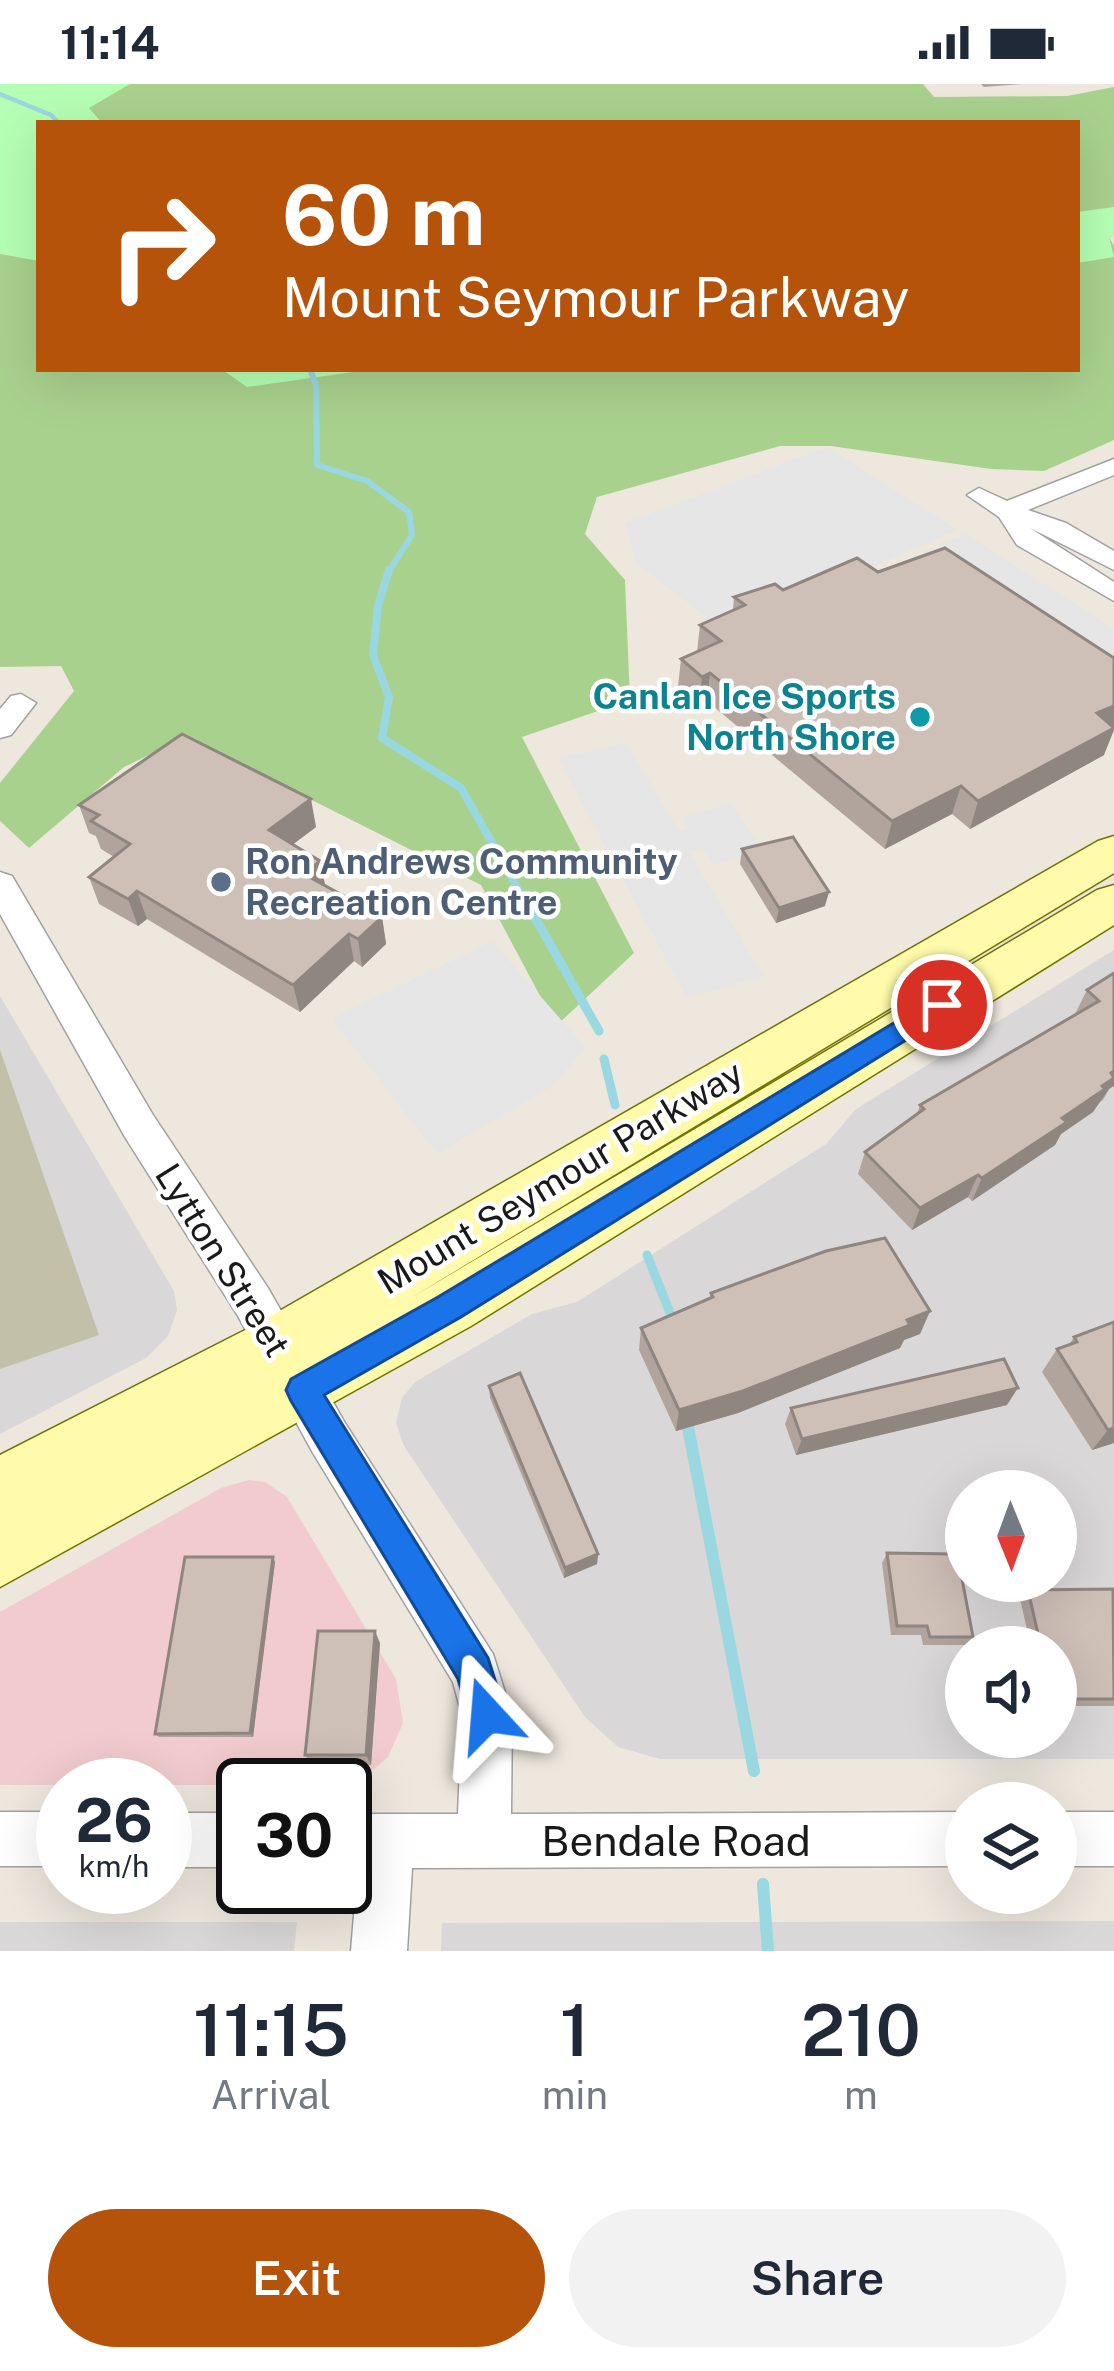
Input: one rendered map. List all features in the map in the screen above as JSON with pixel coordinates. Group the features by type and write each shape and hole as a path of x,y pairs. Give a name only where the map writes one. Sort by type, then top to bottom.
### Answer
{"main road":[{"name":"Mount Seymour Parkway","path":"0,1553 1114,852"},
{"name":"Mount Seymour Parkway","path":"0,1490 290,1368 450,1307 1114,902"}],"street":[{"path":"1005,511 1114,466"},
{"path":"979,495 1005,511 1057,528 1114,562"},
{"path":"1005,511 1027,540 1114,593"},
{"path":"0,728 21,703"},
{"name":"Lytton Street","path":"0,884 94,1050 475,1672 487,1715 484,1840"},
{"path":"0,1839 36,1839"},
{"name":"Bendale Road","path":"372,1840 945,1839"},
{"path":"1077,1839 1114,1839"},
{"path":"372,1891 379,1951"}],"shaded area":[{"path":"827,447 957,530 723,630 636,563 625,523"},
{"path":"966,534 1114,629 1114,681 922,552"},
{"path":"626,743 679,831 688,828 682,817 732,804 763,852 713,865 703,848 689,852 763,976 687,998 558,758"},
{"path":"492,941 586,1048 552,1086 437,1154 332,1019"},
{"path":"1114,950 1114,1759 660,1759 618,1747 585,1717 404,1446 396,1423 402,1398 415,1382 532,1314 577,1302 826,1144 856,1109"},
{"path":"0,996 174,1291 177,1310 168,1336 146,1358 0,1434"},
{"path":"0,1050 99,1335 0,1369"},
{"path":"249,1480 265,1482 287,1497 396,1679 403,1723 388,1757 372,1771 372,1758 216,1758 216,1785 192,1785 192,1758 36,1758 36,1785 0,1785 0,1612 221,1488"},
{"path":"1114,1921 1114,1951 441,1951 442,1923"},
{"path":"0,1922 297,1922 294,1951 0,1951"}],"green space":[{"path":"0,84 923,84 934,97 1067,96 1114,87 1114,236 1109,237 1114,246 1114,440 1044,471 991,469 831,446 780,446 597,497 585,534 625,580 630,700 522,737 634,953 556,1026 481,885 186,737 124,767 29,848 0,821 0,783 74,691 61,666 0,667"},
{"path":"0,84 130,84 89,108 99,120 36,120 36,260 0,254"},
{"path":"1114,207 1114,236 1109,237 1114,257 1080,263 1080,212"},
{"path":"225,372 354,372 247,387"}],"building":[{"name":"Canlan Ice Sports North Shore","path":"945,548 1114,658 1114,706 1097,713 1114,728 978,801 961,786 892,821 710,673 702,677 681,659 721,641 700,625 745,605 734,597 775,584 783,590 857,558 878,572"},
{"name":"Ron Andrews Community Recreation Centre","path":"182,734 311,799 269,830 320,861 304,874 382,917 358,939 349,934 293,985 137,891 128,899 89,877 130,844 91,821 99,815 79,805"},
{"path":"793,837 829,892 779,908 742,849"},
{"path":"1114,973 1114,1078 1062,1118 1067,1122 982,1178 978,1175 920,1208 865,1152 924,1109 920,1105 1099,1001 1087,990"},
{"path":"885,1238 930,1311 907,1320 910,1325 743,1391 679,1410 641,1328 713,1297 711,1293 826,1251"},
{"path":"1114,1322 1114,1428 1108,1430 1057,1349"},
{"path":"1004,1359 1018,1388 802,1439 791,1408"},
{"path":"520,1373 598,1554 565,1568 489,1386"},
{"path":"887,1553 945,1554 945,1602 966,1602 971,1626 945,1626 945,1637 930,1637 927,1626 897,1626"},
{"path":"185,1557 273,1557 250,1733 155,1734"},
{"path":"1077,1589 1113,1589 1114,1699 1077,1699 1077,1626 1036,1626 1031,1602 1077,1602"},
{"path":"318,1631 375,1631 366,1755 305,1755"}],"waterway":[{"path":"0,94 56,120"},
{"path":"311,372 316,386 317,465 367,481 409,512 412,535 388,573"},
{"path":"388,573 378,605 373,655 389,697 382,738 461,788 538,924"},
{"path":"537,921 599,1031"},
{"path":"604,1059 615,1105"},
{"path":"647,1255 674,1323"},
{"path":"686,1417 754,1771"},
{"path":"763,1884 768,1951"}],"place":[{"name":"Canlan Ice Sports North Shore","path":"920,717"},
{"name":"Ron Andrews Community Recreation Centre","path":"221,882"}],"route":[{"path":"487,1715 475,1672 302,1390 450,1307 942,1005"}]}
